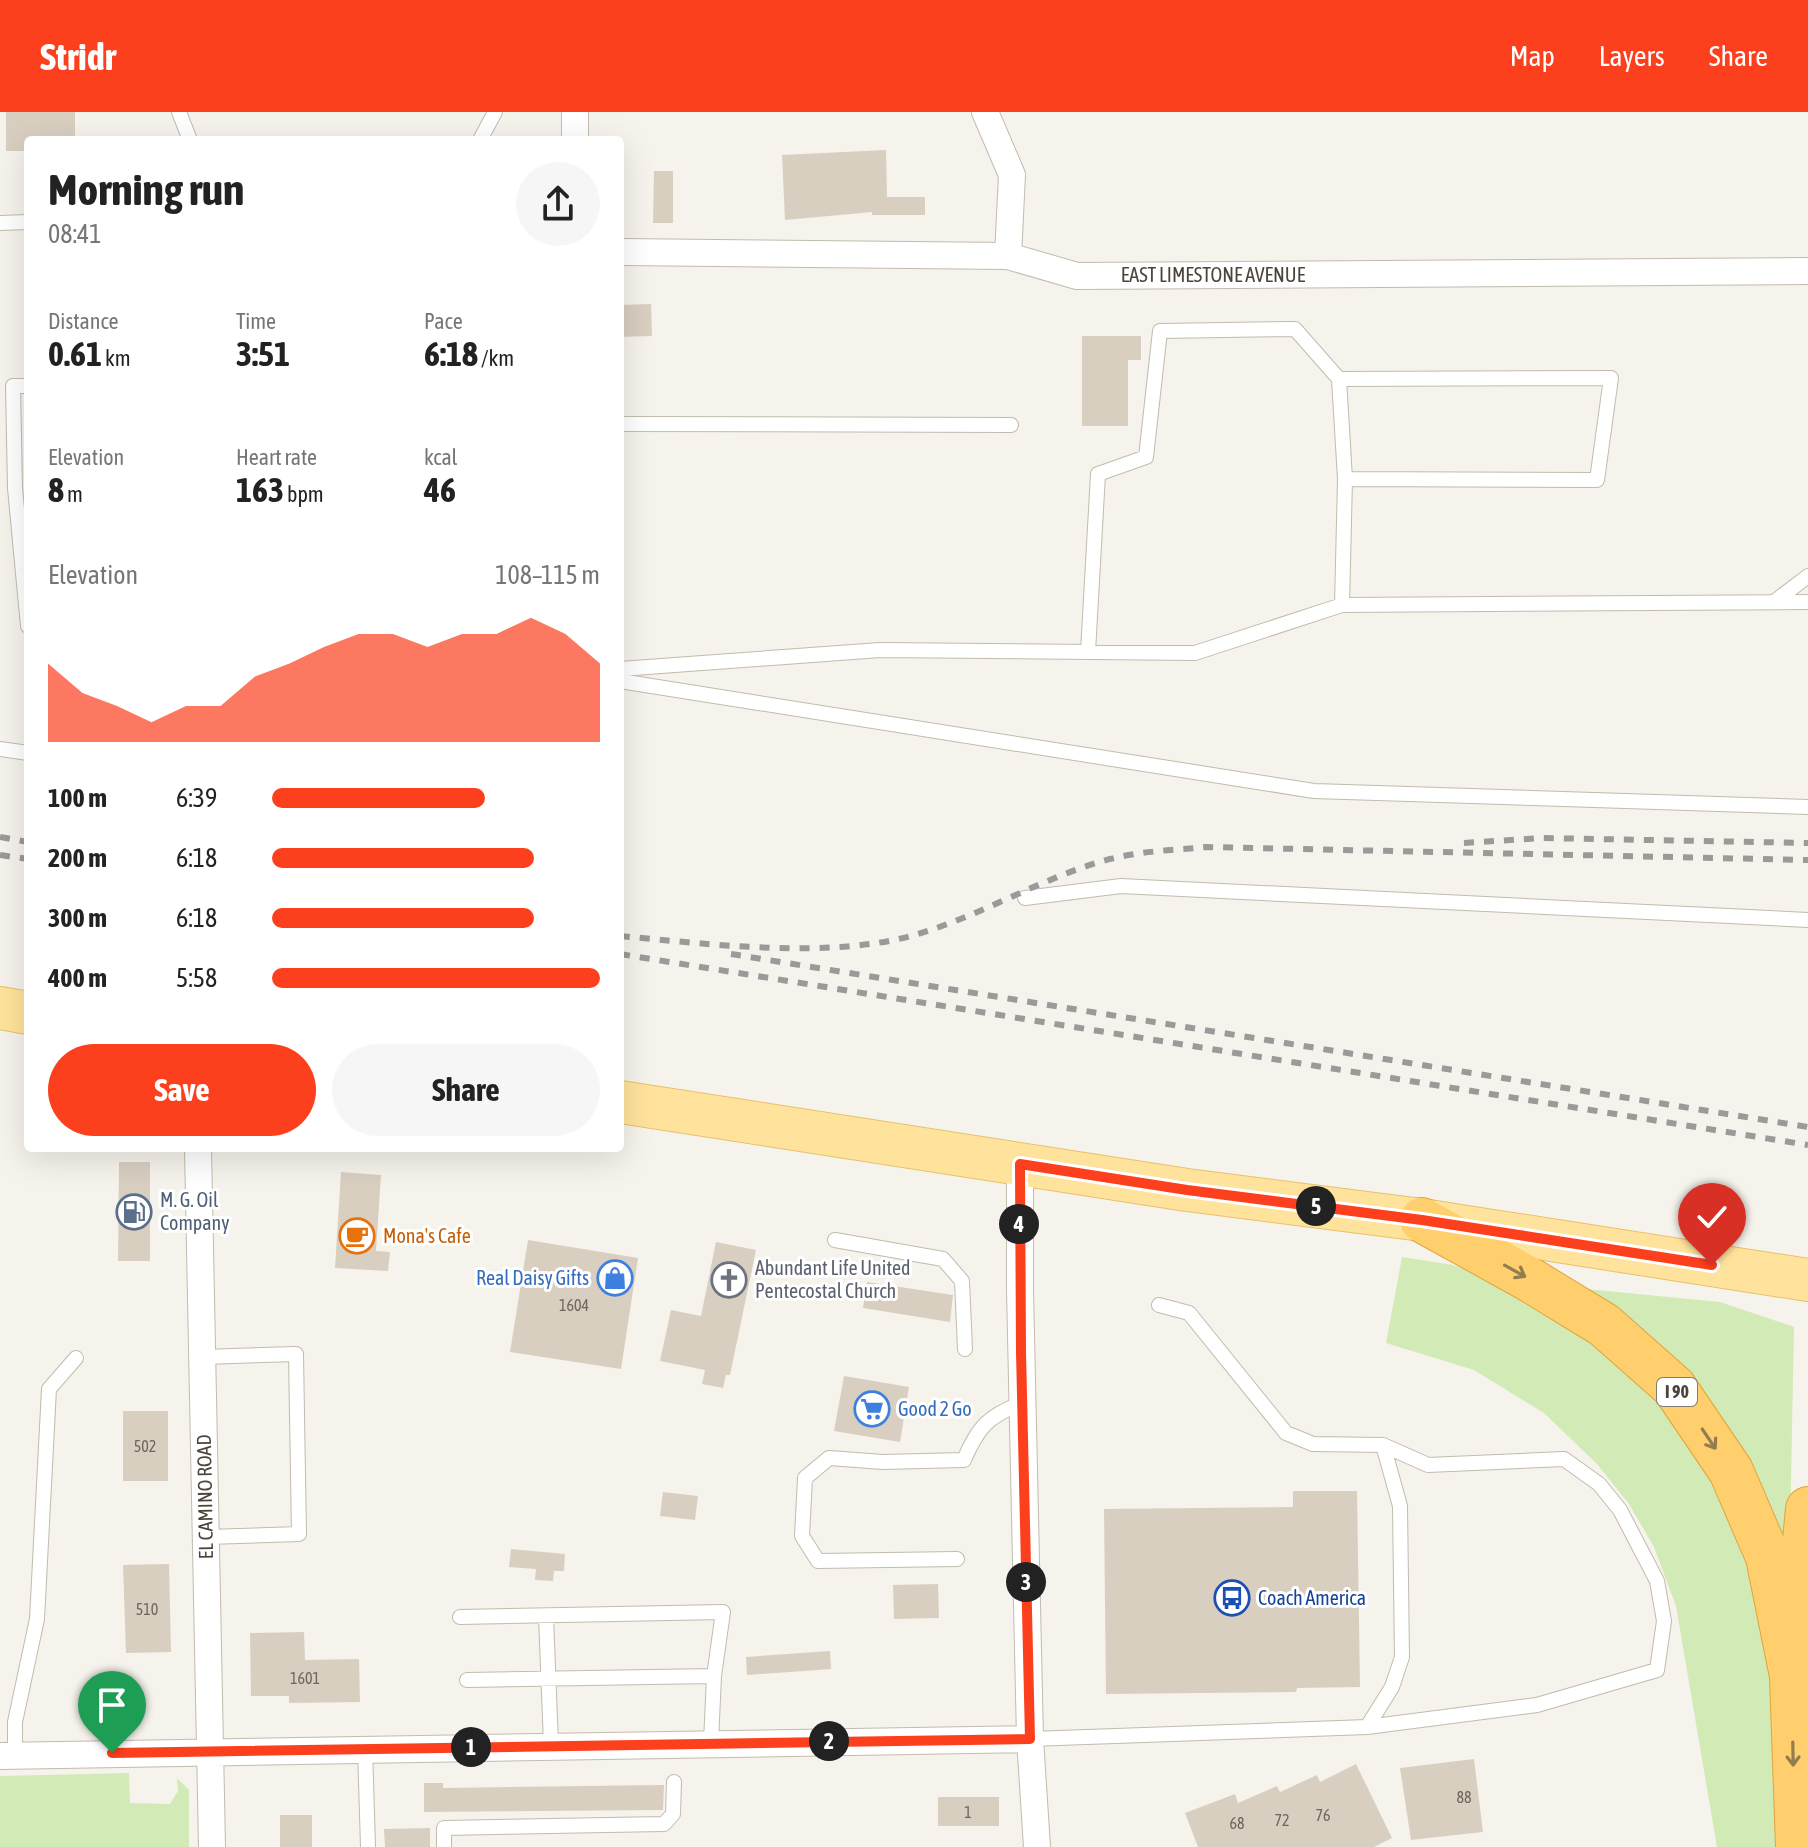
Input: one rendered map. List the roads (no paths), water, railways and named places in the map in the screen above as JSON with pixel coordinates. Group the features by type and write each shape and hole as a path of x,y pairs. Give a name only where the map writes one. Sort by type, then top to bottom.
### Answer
{"highway":[{"name":"I 90","path":"1422,1220 1604,1325 1674,1387 1731,1471 1768,1557 1792,1676"},
{"name":"I 90","path":"1798,1847 1792,1676 1808,1509"}],"main road":[{"path":"0,1008 24,1012"},
{"path":"624,1103 1187,1190 1422,1220 1808,1280"}],"street":[{"path":"575,112 575,136"},
{"path":"985,112 1012,175 1008,256"},
{"name":"EAST LIMESTONE AVENUE","path":"624,252 1008,256 1077,276 1808,271"},
{"name":"EL CAMINO ROAD","path":"198,1152 212,1847"},
{"path":"1020,1164 1030,1739 1034,1759 1037,1847"},
{"path":"8,1756 1030,1739"}],"lane":[{"path":"179,112 188,136"},
{"path":"482,136 495,112"},
{"path":"0,223 24,222"},
{"path":"1088,652 1098,474 1146,457 1160,331 1295,329 1339,379 1345,479 1342,605"},
{"path":"1339,379 1611,378 1597,480 1345,479"},
{"path":"24,386 13,386 15,488 24,584"},
{"path":"624,424 1011,425"},
{"path":"1774,602 1808,576"},
{"path":"624,669 880,650 1195,653 1342,605 1808,602"},
{"path":"624,682 1314,791 1808,807"},
{"path":"0,749 24,752"},
{"path":"1025,898 1121,886 1808,920"},
{"path":"835,1240 943,1259 962,1281 965,1349"},
{"path":"1030,1739 1367,1727 1537,1705 1657,1670 1664,1621 1657,1581 1620,1510 1599,1484 1564,1459 1428,1465 1383,1445 1313,1444 1286,1433 1189,1313 1159,1305"},
{"path":"203,1357 296,1354 299,1534 206,1537"},
{"path":"8,1756 37,1619 49,1389 76,1358"},
{"path":"957,1559 818,1561 802,1536 805,1478 829,1458 883,1462 964,1460 974,1435 995,1413 1022,1403"},
{"path":"1367,1727 1392,1687 1402,1657 1400,1506 1383,1445"},
{"path":"460,1617 723,1612 714,1676 711,1742"},
{"path":"546,1616 551,1745"},
{"path":"467,1680 714,1676"},
{"path":"365,1749 368,1847"},
{"path":"444,1847 444,1828 664,1824 673,1814 674,1782"}],"railway":[{"path":"0,837 24,841"},
{"path":"1464,843 1543,838 1808,843"},
{"path":"624,936 767,948 842,947 877,943 937,928 1060,876 1110,859 1146,852 1207,847 1808,860"},
{"path":"0,855 24,858"},
{"path":"731,954 1808,1127"},
{"path":"624,955 1808,1145"}],"place":[{"name":"M. G. Oil Company","path":"134,1212"},
{"name":"Mona's Cafe","path":"357,1236"},
{"name":"Real Daisy Gifts","path":"615,1278"},
{"name":"Abundant Life United Pentecostal Church","path":"729,1280"},
{"name":"Good 2 Go","path":"872,1409"},
{"name":"Coach America","path":"1232,1598"}]}
